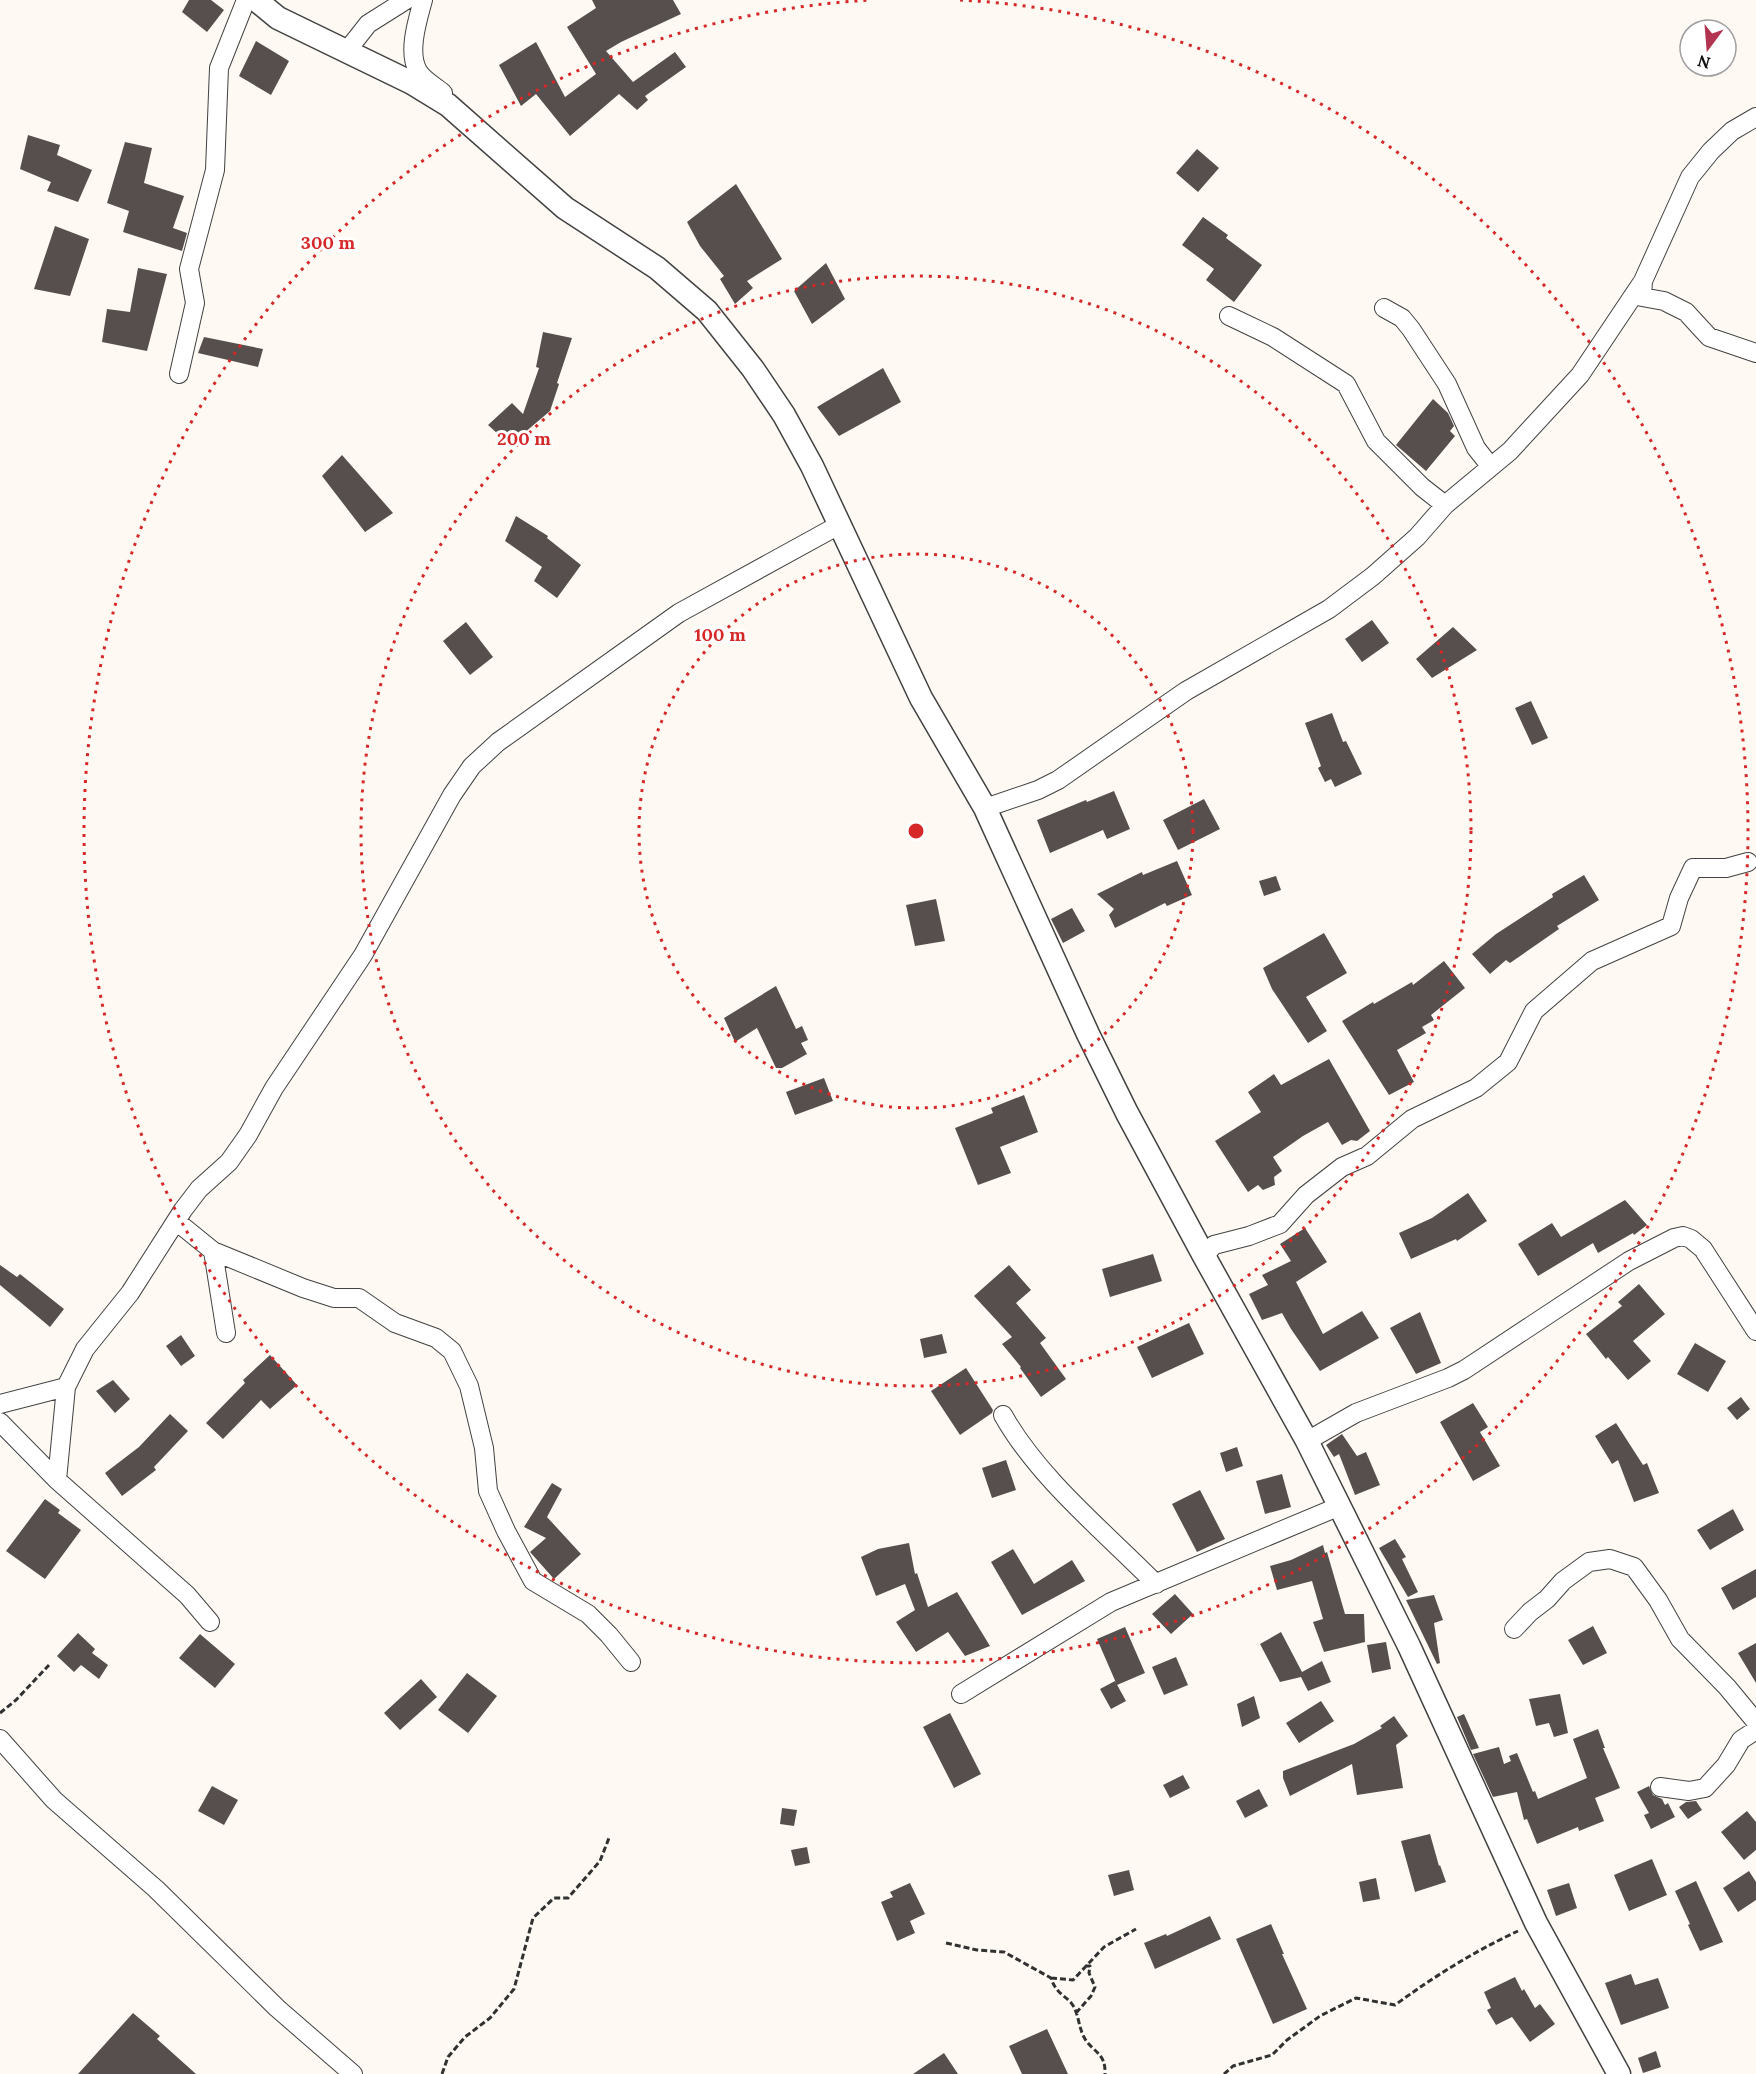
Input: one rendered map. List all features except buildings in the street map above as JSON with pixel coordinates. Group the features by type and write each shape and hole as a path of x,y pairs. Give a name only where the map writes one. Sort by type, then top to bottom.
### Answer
{"street":[{"path":"179,374 195,303 189,269 215,170 219,68 246,0"},
{"path":"256,0 279,18 412,83 448,105 565,208 657,268 707,311 753,369 784,415 812,466 921,698 985,808 1088,1034 1127,1113 1307,1441 1409,1646 1536,1923 1619,2074"},
{"path":"346,51 368,24 406,0"},
{"path":"423,0 415,30 415,61 418,71 442,92 470,124"},
{"path":"985,808 1038,790 1058,780 1186,691 1329,609 1373,576 1417,537 1445,505 1510,452 1580,375 1643,281 1690,177 1711,151 1732,131 1756,117"},
{"path":"1643,281 1642,297 1664,301 1686,312 1709,337 1756,353"},
{"path":"1384,308 1402,318 1412,328 1447,384 1476,448 1491,467"},
{"path":"1229,316 1273,337 1346,384 1376,441 1422,487 1445,505"},
{"path":"57,1480 66,1387 86,1349 130,1293 199,1189 228,1162 248,1135 274,1088 363,955 452,795 472,766 498,742 679,613 839,525"},
{"path":"1204,1256 1214,1245 1249,1236 1280,1224 1306,1195 1342,1167 1367,1156 1412,1119 1476,1088 1500,1069 1508,1062 1534,1011 1592,961 1671,926 1679,897 1692,868 1726,868 1748,862"},
{"path":"176,1221 213,1251 334,1298 359,1298 395,1323 436,1338 452,1351 469,1386 484,1448 488,1491 533,1581 588,1614 632,1662"},
{"path":"1307,1441 1356,1413 1464,1370 1629,1261 1674,1238 1683,1236 1691,1239 1703,1249 1756,1331"},
{"path":"213,1251 225,1333"},
{"path":"0,1404 66,1387"},
{"path":"1004,1415 1012,1431 1069,1500 1112,1539 1156,1584"},
{"path":"0,1422 57,1480 187,1595 210,1622"},
{"path":"961,1694 1098,1610 1340,1506"},
{"path":"1514,1629 1563,1581 1589,1562 1611,1559 1634,1567 1658,1600 1680,1640 1727,1687 1756,1722"},
{"path":"1660,1787 1689,1791 1705,1788 1726,1765 1741,1740 1756,1730"},
{"path":"0,1739 54,1800 156,1888 277,2008 353,2074"}],"path":[{"path":"0,1713 16,1700 49,1665"},
{"path":"442,2074 448,2057 465,2037 490,2018 514,1989 533,1918 554,1898 567,1898 600,1861 609,1838"},
{"path":"1224,2074 1233,2066 1272,2055 1287,2040 1320,2016 1356,1998 1395,2005 1444,1970 1536,1923"},
{"path":"946,1944 1004,1952 1051,1978 1073,1980 1104,1947 1136,1929"},
{"path":"1076,2013 1091,1996 1095,1987 1089,1973 1090,1966 1085,1966"},
{"path":"1051,1978 1055,1989 1074,2006 1078,2026 1086,2041 1098,2052 1105,2067 1105,2074"}]}
